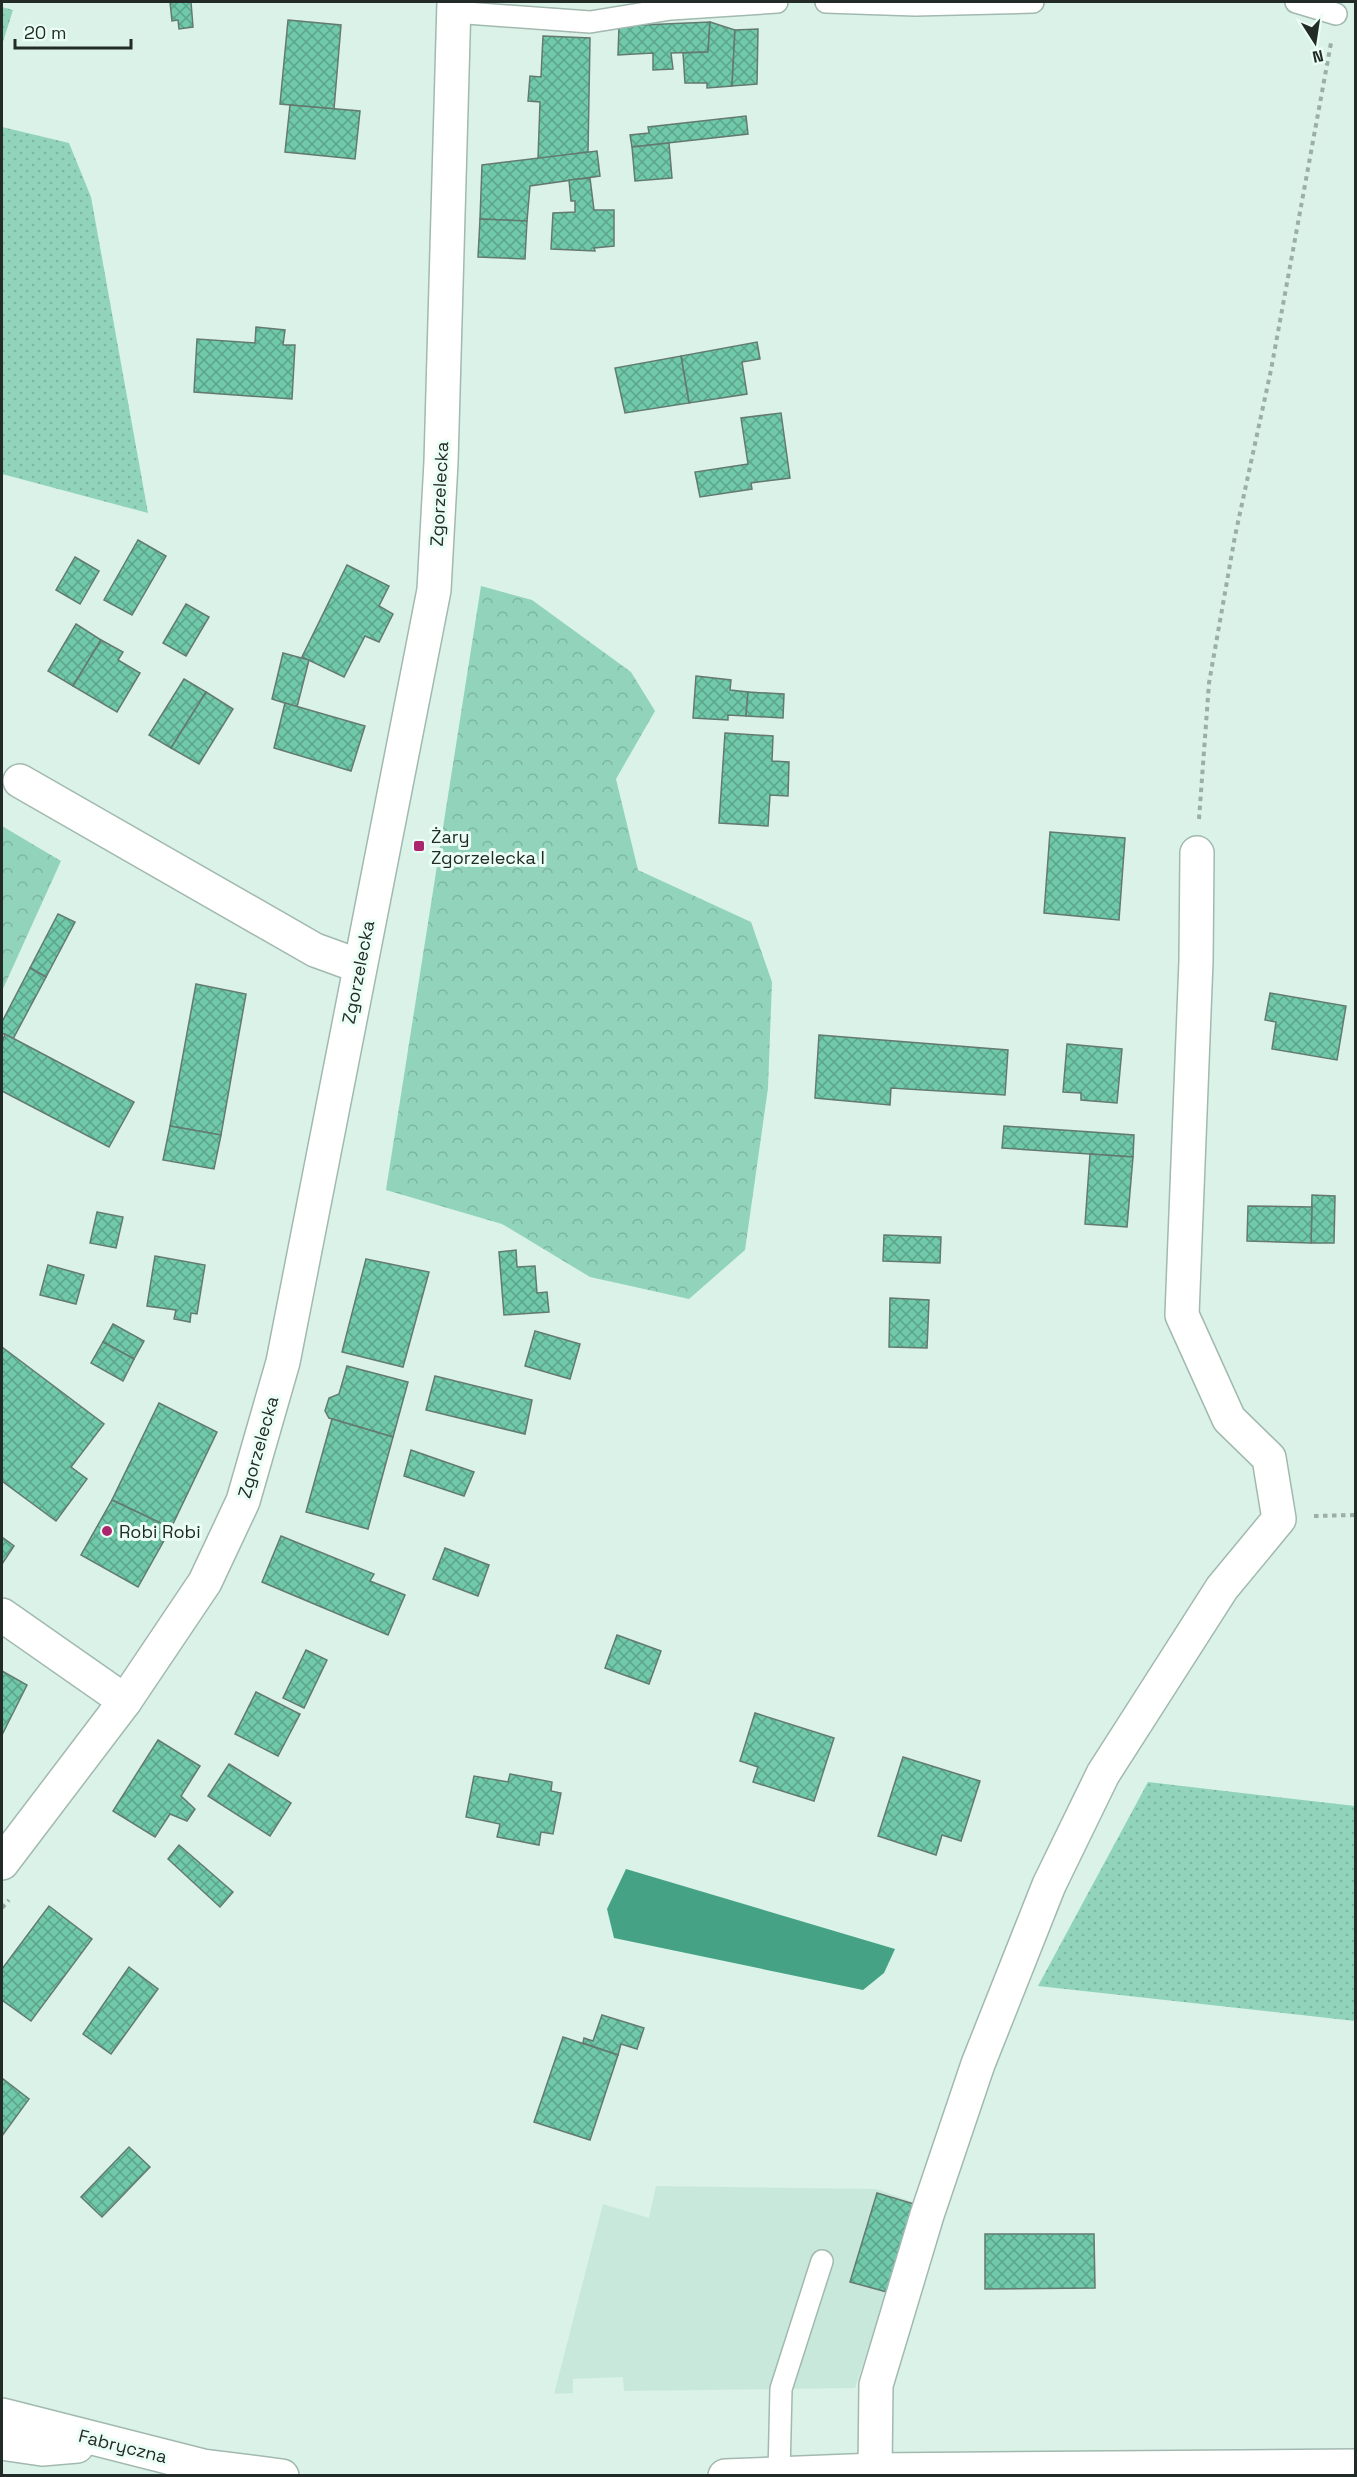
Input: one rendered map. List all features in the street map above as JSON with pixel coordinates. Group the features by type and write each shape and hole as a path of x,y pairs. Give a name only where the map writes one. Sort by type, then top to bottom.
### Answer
{"street":[{"name":"Zgorzelecka","path":"2,1863 125,1701 204,1582 243,1501 283,1362 434,590 441,462 454,7"},
{"path":"20,781 315,950 359,966"},
{"path":"874,2470 876,2385 927,2215 978,2064 1048,1885 1103,1774 1222,1588 1279,1519 1269,1458 1229,1419 1182,1316 1196,961 1197,853"},
{"path":"2,1615 125,1701"},
{"name":"Fabryczna","path":"2,2415 203,2466 282,2475"},
{"path":"2,2443 42,2449 106,2443"},
{"path":"725,2475 874,2470 1356,2466"}],"lane":[{"path":"454,7 590,22 671,9 777,2"},
{"path":"826,2 915,4 1033,2"},
{"path":"1296,2 1336,14"},
{"path":"779,2474 781,2389 822,2261"}],"path":[{"path":"1197,853 1209,683 1235,536 1271,370 1336,14"}],"shaded area":[{"path":"626,1869 895,1949 884,1973 863,1990 614,1938 607,1909"},
{"path":"656,2186 876,2189 916,2203 855,2388 624,2391 623,2377 573,2379 573,2393 554,2394 603,2204 649,2218"}],"green space":[{"path":"2,7 13,10 2,45"},
{"path":"2,127 69,143 91,197 148,513 2,474"},
{"path":"481,586 532,600 631,672 655,711 616,779 638,870 751,922 772,982 768,1088 745,1250 689,1299 590,1277 502,1224 386,1190"},
{"path":"2,826 61,861 2,991"},
{"path":"1148,1782 1355,1806 1355,2021 1038,1986"}],"building":[{"path":"170,2 191,2 193,27 179,29 178,20 172,21"},
{"path":"288,20 341,25 334,109 280,104"},
{"path":"710,22 708,52 671,53 673,69 653,70 653,53 618,55 619,26"},
{"path":"710,22 735,30 732,86 707,88 707,83 685,83 683,53 708,52"},
{"path":"758,29 757,84 732,86 735,30"},
{"path":"543,36 590,38 588,152 538,159 540,102 528,101 530,76 541,77"},
{"path":"290,105 360,111 355,159 285,152"},
{"path":"746,116 748,134 632,147 630,135 649,133 648,127"},
{"path":"669,143 672,178 635,181 632,147"},
{"path":"597,151 600,176 530,186 527,221 480,219 482,165"},
{"path":"590,178 594,210 614,210 614,246 594,248 595,251 551,249 553,213 575,212 575,201 571,201 569,180"},
{"path":"480,219 527,221 525,259 478,257"},
{"path":"256,327 285,330 283,345 295,345 292,399 194,392 197,339 255,343"},
{"path":"757,342 760,359 742,362 747,394 689,403 681,356"},
{"path":"681,356 689,403 625,413 615,368"},
{"path":"781,413 790,478 751,483 752,489 700,497 695,472 748,464 741,418"},
{"path":"138,540 166,556 132,615 104,600"},
{"path":"75,557 99,571 80,604 56,590"},
{"path":"347,565 389,586 379,606 393,614 379,642 365,636 344,677 302,657"},
{"path":"186,604 209,617 186,656 163,643"},
{"path":"76,624 101,640 73,686 48,671"},
{"path":"101,640 123,652 118,660 140,673 117,712 73,686"},
{"path":"283,653 309,660 297,707 272,699"},
{"path":"696,676 731,680 730,690 748,692 746,716 728,715 728,720 693,718"},
{"path":"184,679 206,692 171,748 149,735"},
{"path":"206,692 233,709 199,764 171,748"},
{"path":"748,692 784,694 783,718 746,716"},
{"path":"285,703 365,726 351,771 274,748"},
{"path":"725,733 773,736 772,761 789,762 788,796 770,795 768,826 719,823"},
{"path":"1050,832 1125,838 1119,920 1044,913"},
{"path":"58,914 75,922 46,977 30,968"},
{"path":"30,968 46,977 13,1039 2,1033 2,1022"},
{"path":"196,984 246,994 221,1135 170,1126"},
{"path":"1270,993 1346,1006 1337,1060 1272,1049 1276,1022 1265,1020"},
{"path":"5,1034 134,1102 109,1147 2,1091 2,1042"},
{"path":"819,1035 1008,1050 1005,1095 891,1088 890,1105 815,1098"},
{"path":"1067,1044 1122,1049 1117,1103 1081,1100 1081,1093 1063,1092"},
{"path":"170,1126 221,1135 214,1169 163,1160"},
{"path":"1004,1126 1134,1135 1133,1157 1002,1148"},
{"path":"1090,1154 1133,1157 1127,1227 1085,1224"},
{"path":"1312,1195 1335,1196 1334,1243 1311,1243"},
{"path":"1248,1206 1312,1207 1311,1243 1247,1241"},
{"path":"97,1212 123,1217 116,1248 90,1243"},
{"path":"884,1235 941,1237 940,1263 883,1261"},
{"path":"516,1250 517,1267 535,1266 537,1293 547,1292 549,1312 504,1315 499,1252"},
{"path":"155,1256 205,1265 197,1314 191,1313 190,1322 174,1319 176,1310 147,1306"},
{"path":"366,1259 429,1272 403,1367 342,1352"},
{"path":"48,1265 84,1275 76,1304 40,1295"},
{"path":"890,1298 929,1300 927,1348 889,1347"},
{"path":"113,1324 144,1341 134,1359 103,1342"},
{"path":"535,1331 580,1344 570,1379 525,1366"},
{"path":"103,1342 134,1359 123,1381 91,1363"},
{"path":"2,1347 104,1424 71,1467 87,1479 56,1521 2,1481"},
{"path":"347,1366 408,1382 393,1437 329,1418 325,1411 329,1398 339,1394"},
{"path":"435,1376 532,1400 525,1434 426,1410"},
{"path":"159,1403 217,1432 171,1528 112,1500"},
{"path":"332,1419 393,1437 368,1529 306,1512"},
{"path":"411,1450 474,1472 464,1496 404,1476"},
{"path":"112,1500 171,1528 138,1587 81,1555"},
{"path":"281,1536 374,1574 370,1581 405,1595 388,1635 262,1582"},
{"path":"2,1537 14,1546 2,1564"},
{"path":"445,1548 489,1565 478,1596 433,1579"},
{"path":"617,1635 661,1651 649,1684 605,1668"},
{"path":"306,1650 327,1660 304,1708 283,1698"},
{"path":"2,1671 27,1685 2,1735"},
{"path":"256,1692 300,1714 278,1756 235,1734"},
{"path":"755,1713 834,1738 814,1801 753,1782 758,1767 740,1761"},
{"path":"158,1740 200,1766 181,1796 195,1809 187,1821 170,1814 155,1837 113,1811"},
{"path":"903,1757 980,1781 961,1841 942,1835 936,1855 878,1836"},
{"path":"229,1764 291,1803 270,1836 208,1796"},
{"path":"510,1774 552,1782 551,1791 561,1793 553,1834 541,1832 539,1845 497,1837 500,1824 466,1817 474,1776 508,1782"},
{"path":"179,1845 233,1892 220,1907 168,1859"},
{"path":"49,1906 92,1939 31,2021 2,2000 2,1969"},
{"path":"129,1967 158,1989 111,2054 83,2034"},
{"path":"602,2015 644,2028 637,2049 621,2044 618,2055 583,2043 584,2038 593,2041"},
{"path":"563,2037 618,2055 590,2140 534,2122"},
{"path":"2,2078 29,2099 2,2136"},
{"path":"129,2147 150,2167 102,2217 81,2197"},
{"path":"877,2193 914,2204 887,2292 850,2282"},
{"path":"985,2234 1094,2234 1095,2288 985,2289"}],"place":[{"name":"Żary Zgorzelecka I","path":"419,846"},
{"name":"Robi Robi","path":"107,1531"}]}
